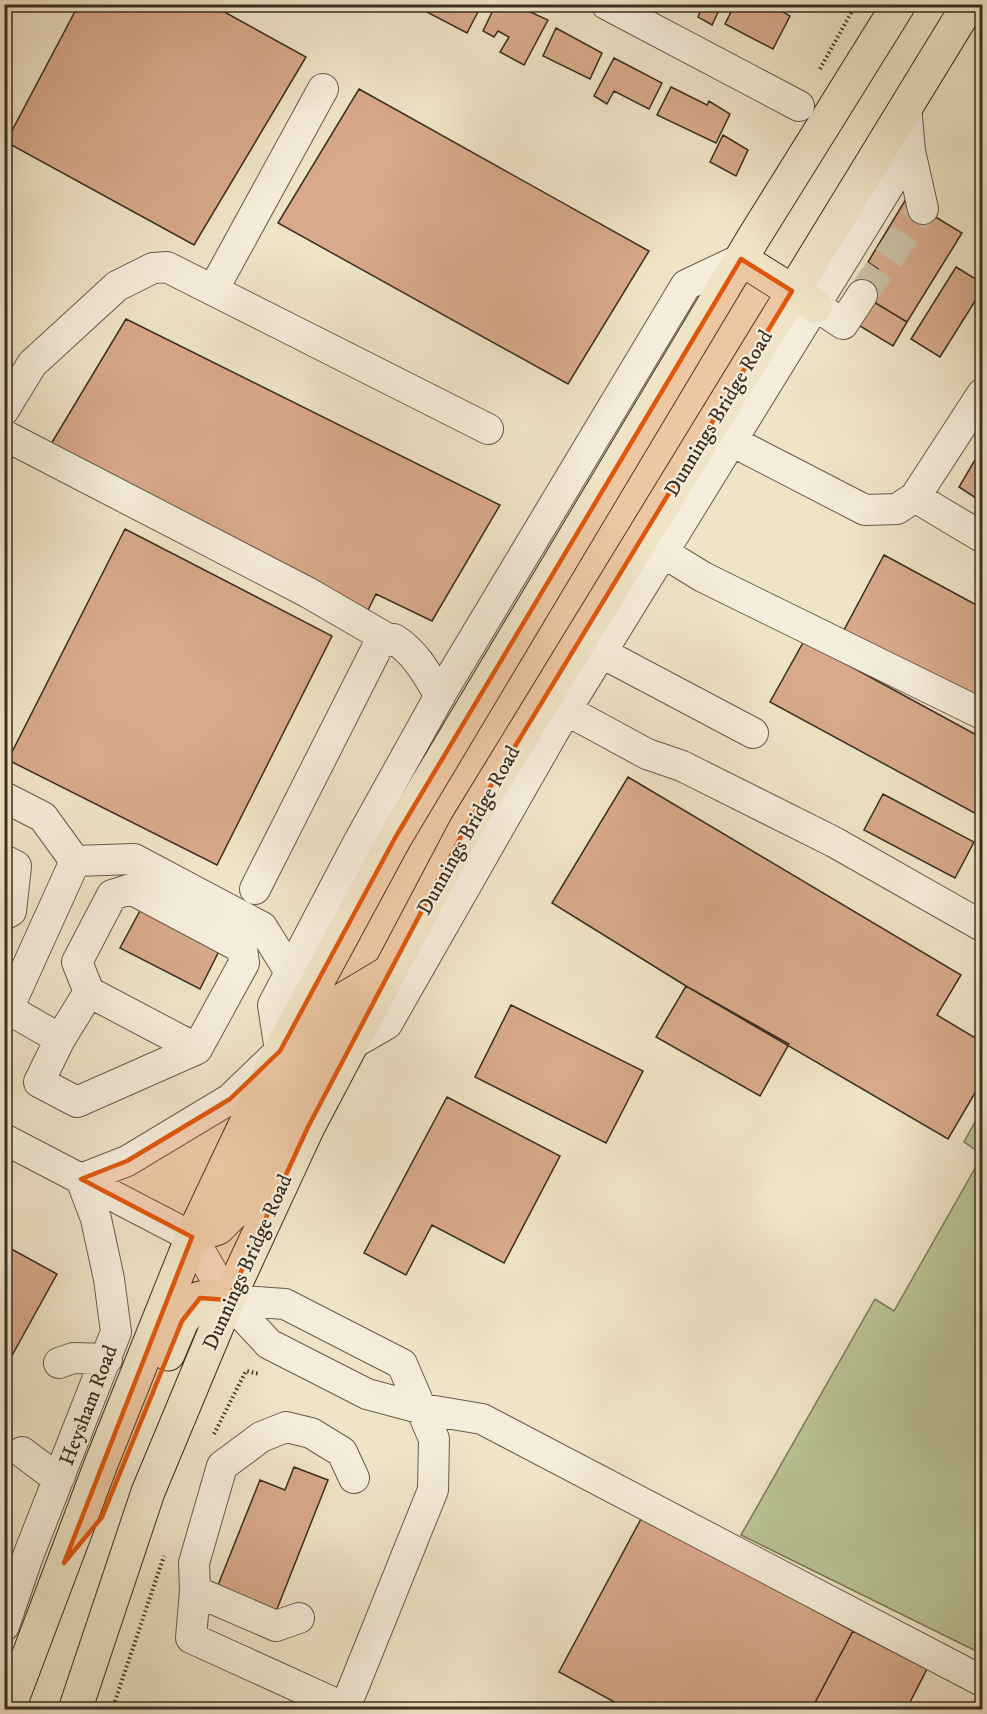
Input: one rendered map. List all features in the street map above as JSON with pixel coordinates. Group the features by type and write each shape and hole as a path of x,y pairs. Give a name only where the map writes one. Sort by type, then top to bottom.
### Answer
{"highway":[{"path":"8,1710 192,1237 280,1052 395,838 741,259 899,4"},
{"name":"Dunnings Bridge Road","path":"75,1710 148,1492 228,1300 308,1127 390,972 422,937 466,827 652,546 721,436 804,299 906,106 969,4"},
{"path":"741,259 804,299"},
{"path":"192,1237 218,1228 235,1211 339,1002 390,972"},
{"path":"64,1563 88,1537 102,1517 182,1321 191,1306 200,1298 213,1296 228,1300"}],"street":[{"path":"606,4 799,106"},
{"path":"213,290 322,89"},
{"path":"906,106 910,151 923,209"},
{"path":"862,295 843,324 804,299 910,151"},
{"path":"81,1179 127,1161 230,1099 280,1052 273,1005 440,696 686,285 741,259"},
{"path":"4,410 33,364 117,286 153,268 167,267 488,429"},
{"path":"721,436 865,510 897,509 915,497 982,394"},
{"path":"4,435 307,592 388,639"},
{"path":"915,497 982,537"},
{"path":"352,1044 387,1024 422,937 602,653 652,546 704,578 982,714"},
{"path":"255,889 379,644 388,639 394,639 405,646 424,668 440,696"},
{"path":"602,653 753,733"},
{"path":"567,710 647,754 682,766 834,842 982,926"},
{"path":"4,797 43,817 75,861"},
{"path":"75,861 134,859 262,927 290,972"},
{"path":"4,860 16,866 7,911 44,929"},
{"path":"60,1039 6,1009 75,861"},
{"path":"89,992 60,1039 39,1082 77,1102 197,1049 244,963 242,948 131,889 111,894 77,962 89,992 197,1049"},
{"path":"4,1139 192,1237 228,1300 269,1344 279,1350 367,1394 423,1409 482,1419 982,1681"},
{"name":"Heysham Road","path":"4,1626 28,1556 116,1332 109,1279 96,1219 81,1179"},
{"path":"228,1300 285,1304 402,1364 423,1409 434,1440 433,1490 345,1708 190,1638 195,1591 194,1563 222,1466 261,1437 286,1427 311,1433 342,1452 354,1478"},
{"path":"59,1363 73,1358 107,1359"},
{"path":"22,1452 50,1473 60,1476"},
{"path":"195,1591 276,1626 299,1618"}],"path":[{"path":"213,1436 246,1371 268,1375 279,1350"}],"highlighted area":[{"path":"741,259 792,291 466,827 308,1127 228,1300 200,1298 182,1321 102,1517 64,1563 192,1237 81,1179 127,1161 230,1099 280,1051 395,838"}],"green space":[{"path":"982,1109 982,1154 964,1142"},
{"path":"982,1156 982,1654 741,1535 875,1299 894,1311"}],"building":[{"path":"79,4 210,4 306,57 194,245 6,142"},
{"path":"423,4 482,4 467,33 421,9"},
{"path":"496,4 513,4 548,20 524,65 500,52 509,37 498,31 494,37 483,31"},
{"path":"689,4 722,4 712,25 698,17 701,10"},
{"path":"735,4 770,4 790,16 773,49 725,24"},
{"path":"556,28 602,53 590,79 543,56"},
{"path":"614,58 662,83 649,109 614,91 607,104 594,96"},
{"path":"671,87 707,105 709,101 730,114 716,143 657,115"},
{"path":"359,89 649,251 568,384 278,223"},
{"path":"723,135 748,150 736,176 710,162"},
{"path":"906,199 962,233 907,322 862,295 878,269 868,262"},
{"path":"956,267 982,283 982,290 940,357 911,339"},
{"path":"869,299 907,322 893,346 855,323"},
{"path":"126,319 500,505 432,621 376,594 368,610 48,449"},
{"path":"982,448 982,502 959,487"},
{"path":"125,529 332,636 217,865 8,760"},
{"path":"884,555 982,608 982,704 844,630"},
{"path":"804,641 982,738 982,817 770,702"},
{"path":"628,777 961,975 937,1015 982,1042 982,1081 948,1139 686,986 552,903"},
{"path":"883,794 974,842 955,878 864,830"},
{"path":"142,907 220,949 200,989 120,948"},
{"path":"686,986 789,1044 760,1096 656,1037"},
{"path":"511,1005 643,1071 606,1143 475,1077"},
{"path":"447,1097 560,1156 504,1263 432,1225 406,1275 364,1253"},
{"path":"4,1245 57,1274 4,1370"},
{"path":"294,1467 328,1480 275,1614 216,1590 260,1480 285,1490"},
{"path":"642,1517 853,1631 811,1710 629,1710 559,1672"},
{"path":"853,1631 927,1669 906,1710 811,1710"}],"tunnel":[{"path":"862,295 923,209"}]}
